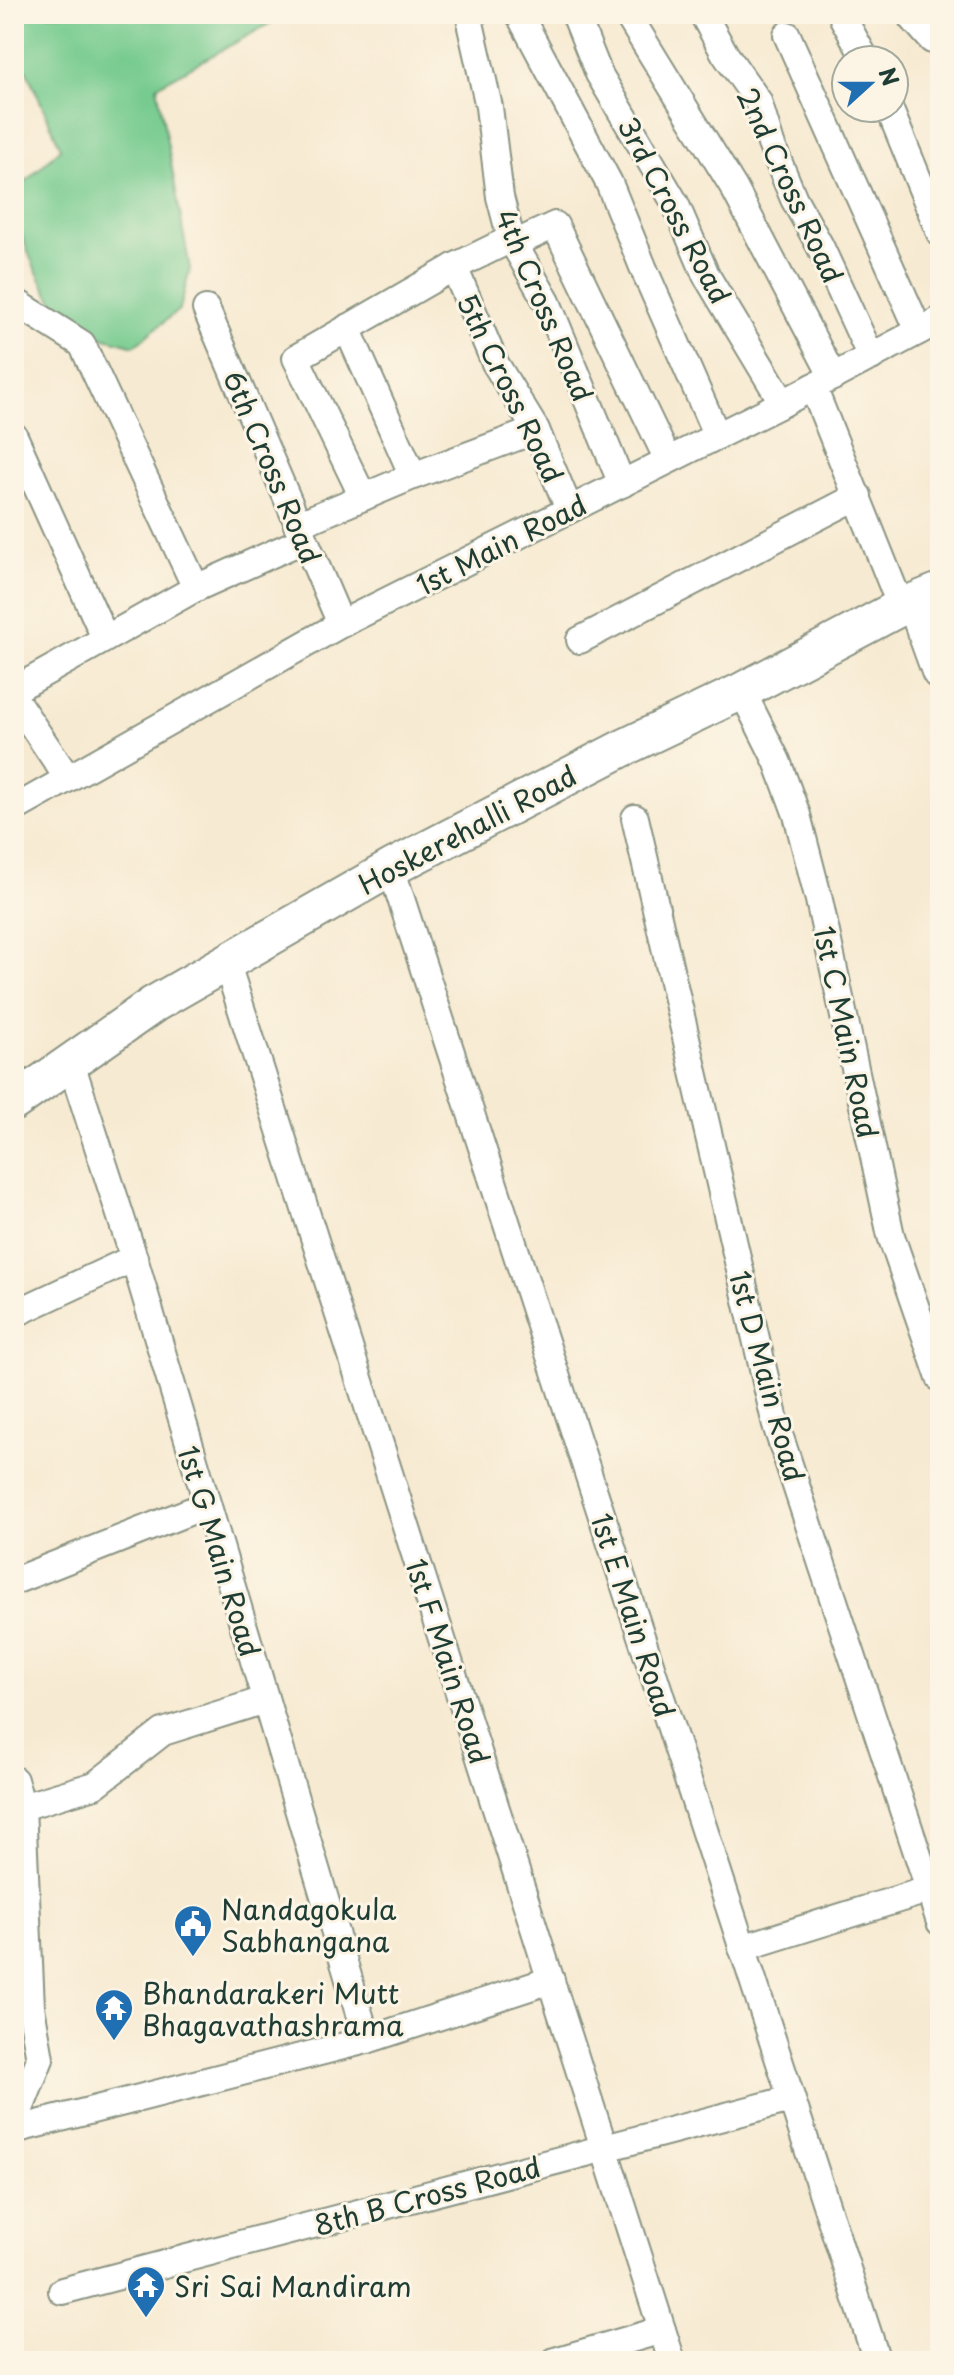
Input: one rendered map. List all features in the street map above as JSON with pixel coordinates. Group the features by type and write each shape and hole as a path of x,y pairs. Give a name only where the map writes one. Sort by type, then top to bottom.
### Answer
{"street":[{"path":"519,14 609,183 717,436"},
{"name":"3rd Cross Road","path":"575,14 599,74 675,203 706,275 783,403"},
{"path":"627,14 734,188 823,382 858,496 918,600 940,671"},
{"path":"909,14 937,43"},
{"name":"2nd Cross Road","path":"705,18 725,54 758,101 782,171 871,357"},
{"path":"843,18 857,44"},
{"name":"4th Cross Road","path":"471,27 489,107 500,197 512,242 547,302 622,484"},
{"path":"787,35 930,326"},
{"path":"896,124 940,233"},
{"path":"363,497 296,358 454,267 555,225 668,460"},
{"name":"5th Cross Road","path":"454,267 495,363 536,430 569,509"},
{"path":"14,301 82,344 196,588"},
{"name":"6th Cross Road","path":"206,309 341,624"},
{"name":"1st Main Road","path":"14,809 341,624 930,326"},
{"path":"347,328 413,476"},
{"path":"14,690 363,497 536,430"},
{"path":"14,436 105,638"},
{"path":"580,640 858,496"},
{"name":"Hoskerehalli Road","path":"14,1102 154,1004 391,868 918,600"},
{"name":"1st C Main Road","path":"742,691 777,761 797,815 819,900 891,1236 940,1378"},
{"path":"14,698 67,777"},
{"name":"1st D Main Road","path":"635,818 776,1425 934,1888 940,1922"},
{"name":"1st E Main Road","path":"391,868 877,2361"},
{"name":"1st F Main Road","path":"226,961 672,2361"},
{"name":"1st G Main Road","path":"71,1063 134,1258 367,2040"},
{"path":"14,1314 134,1258"},
{"path":"14,1581 206,1505"},
{"path":"22,1807 95,1785 163,1732 265,1700"},
{"path":"14,1780 22,1807 31,2007 40,2059 14,2127"},
{"path":"742,1948 934,1888"},
{"path":"14,2127 367,2040 551,1980"},
{"name":"8th B Cross Road","path":"62,2291 791,2099"},
{"path":"555,2361 662,2330"}],"green space":[{"path":"14,14 287,14 157,86 190,269 180,309 134,346 75,326 53,300 25,245 14,193 61,148 14,42"}],"place":[{"name":"Nandagokula Sabhangana","path":"193,1958"},
{"name":"Bhandarakeri Mutt Bhagavathashrama","path":"114,2042"},
{"name":"Sri Sai Mandiram","path":"146,2319"}]}
